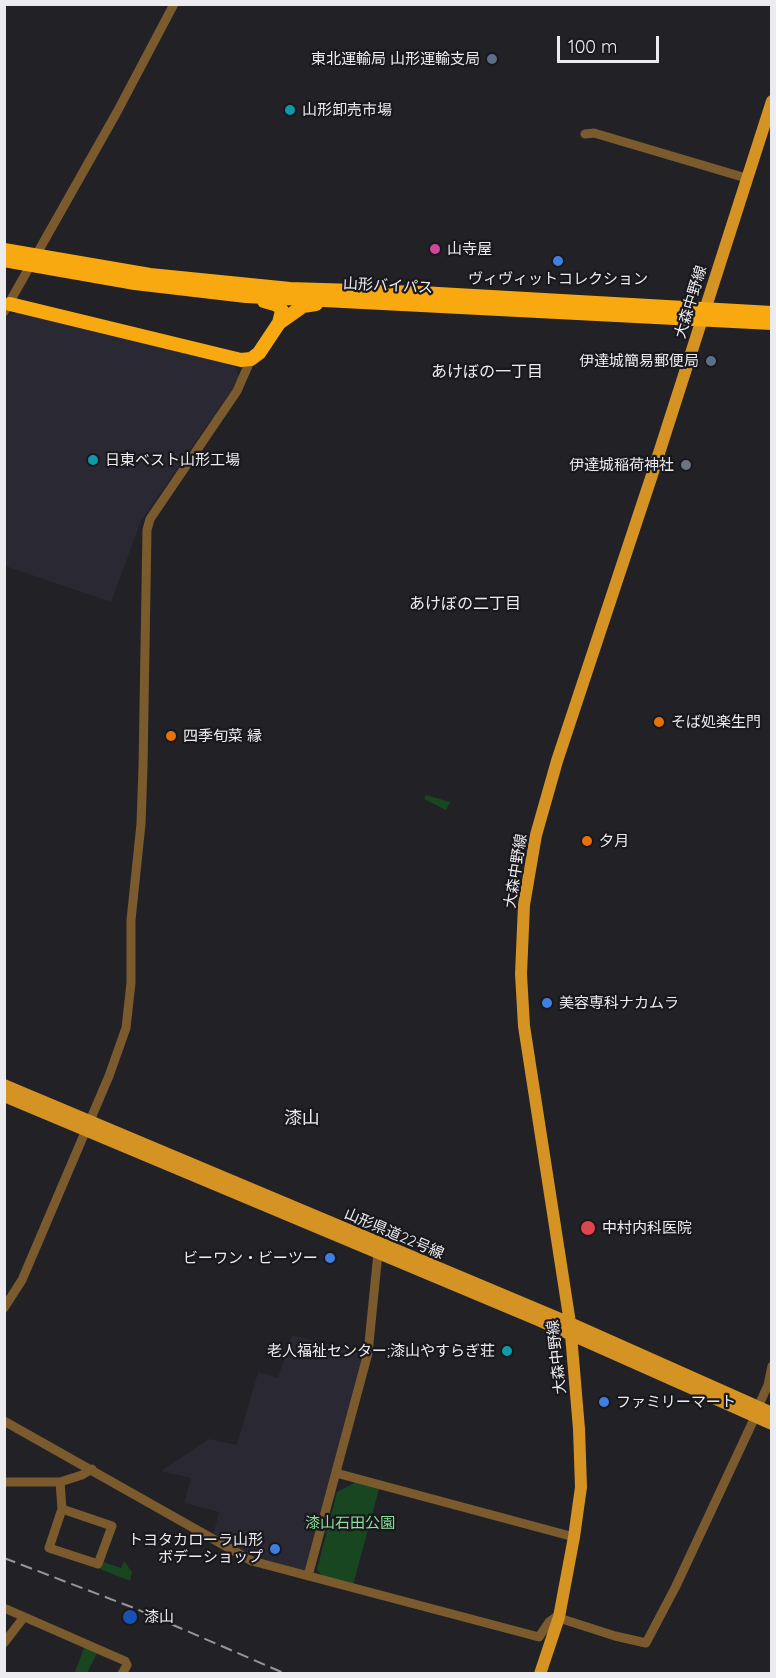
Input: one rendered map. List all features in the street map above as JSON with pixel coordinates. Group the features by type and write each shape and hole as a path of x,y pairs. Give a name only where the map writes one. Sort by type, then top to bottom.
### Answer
{"highway":[{"name":"山形バイパス","path":"4,250 28,260"},
{"name":"山形バイパス","path":"4,260 28,260 290,289 421,293 561,302 704,314 771,323"},
{"name":"山形バイパス","path":"47,263 135,283 246,296 704,314 771,313"},
{"path":"7,308 241,360 251,359 259,353 279,323 282,310 278,305 229,298 204,291"},
{"path":"279,323 303,306 312,304 390,306 417,304"}],"main road":[{"name":"大森中野線","path":"540,1674 559,1617 581,1487 579,1429 570,1329 524,1026 521,974 524,905 545,798 704,314 771,101"},
{"name":"山形県道22号線","path":"4,1084 88,1126 378,1253 570,1329"},
{"name":"山形県道22号線","path":"4,1096 88,1126 570,1329 757,1412 771,1424"},
{"name":"山形県道22号線","path":"757,1412 771,1413"}],"street":[{"path":"7,308 117,112 174,4"},
{"path":"585,134 594,133 746,178"},
{"path":"4,1308 22,1280 88,1126 126,1028 131,983 131,920 141,824 147,530 150,519 237,391 251,359"},
{"path":"308,1576 368,1353 378,1253"},
{"path":"4,1421 252,1561 539,1637 549,1622 559,1617 615,1636 646,1643 676,1586 757,1412 768,1385 771,1366"},
{"path":"4,1482 60,1482 92,1469"},
{"path":"336,1473 574,1537"},
{"path":"60,1482 62,1509 49,1548 98,1564 112,1526 62,1509"},
{"path":"4,1608 125,1661 127,1665 122,1674"},
{"path":"4,1643 24,1617"}],"shaded area":[{"path":"16,312 235,365 240,378 141,521 111,602 5,566 4,322 8,316"},
{"path":"292,1335 360,1353 363,1359 306,1573 253,1559 213,1535 219,1512 184,1503 191,1478 161,1471 209,1439 237,1445 258,1372 278,1378"}],"green space":[{"path":"426,795 450,802 446,810 424,799"},
{"name":"漆山石田公園","path":"356,1482 379,1489 353,1585 322,1576 317,1569 337,1492"},
{"path":"124,1561 132,1572 130,1581 100,1569 103,1562 121,1568"},
{"path":"86,1643 99,1649 87,1673 74,1674"}],"railway":[{"path":"4,1558 134,1608 286,1674"}],"place":[{"name":"東北運輸局 山形運輸支局","path":"492,59"},
{"name":"山形卸売市場","path":"290,110"},
{"name":"山寺屋","path":"435,249"},
{"name":"ヴィヴィットコレクション","path":"558,261"},
{"name":"伊達城簡易郵便局","path":"711,361"},
{"name":"日東ベスト山形工場","path":"93,460"},
{"name":"伊達城稲荷神社","path":"686,465"},
{"name":"そば処楽生門","path":"659,722"},
{"name":"四季旬菜 縁","path":"171,736"},
{"name":"夕月","path":"587,841"},
{"name":"美容専科ナカムラ","path":"547,1003"},
{"name":"中村内科医院","path":"588,1228"},
{"name":"ビーワン・ビーツー","path":"330,1258"},
{"name":"老人福祉センター;漆山やすらぎ荘","path":"507,1351"},
{"name":"ファミリーマート","path":"604,1402"},
{"name":"トヨタカローラ山形 ボデーショップ","path":"275,1549"},
{"name":"漆山","path":"130,1617"}],"district":[{"name":"あけぼの一丁目","path":"487,372"},
{"name":"あけぼの二丁目","path":"465,604"},
{"name":"漆山","path":"302,1119"}]}
